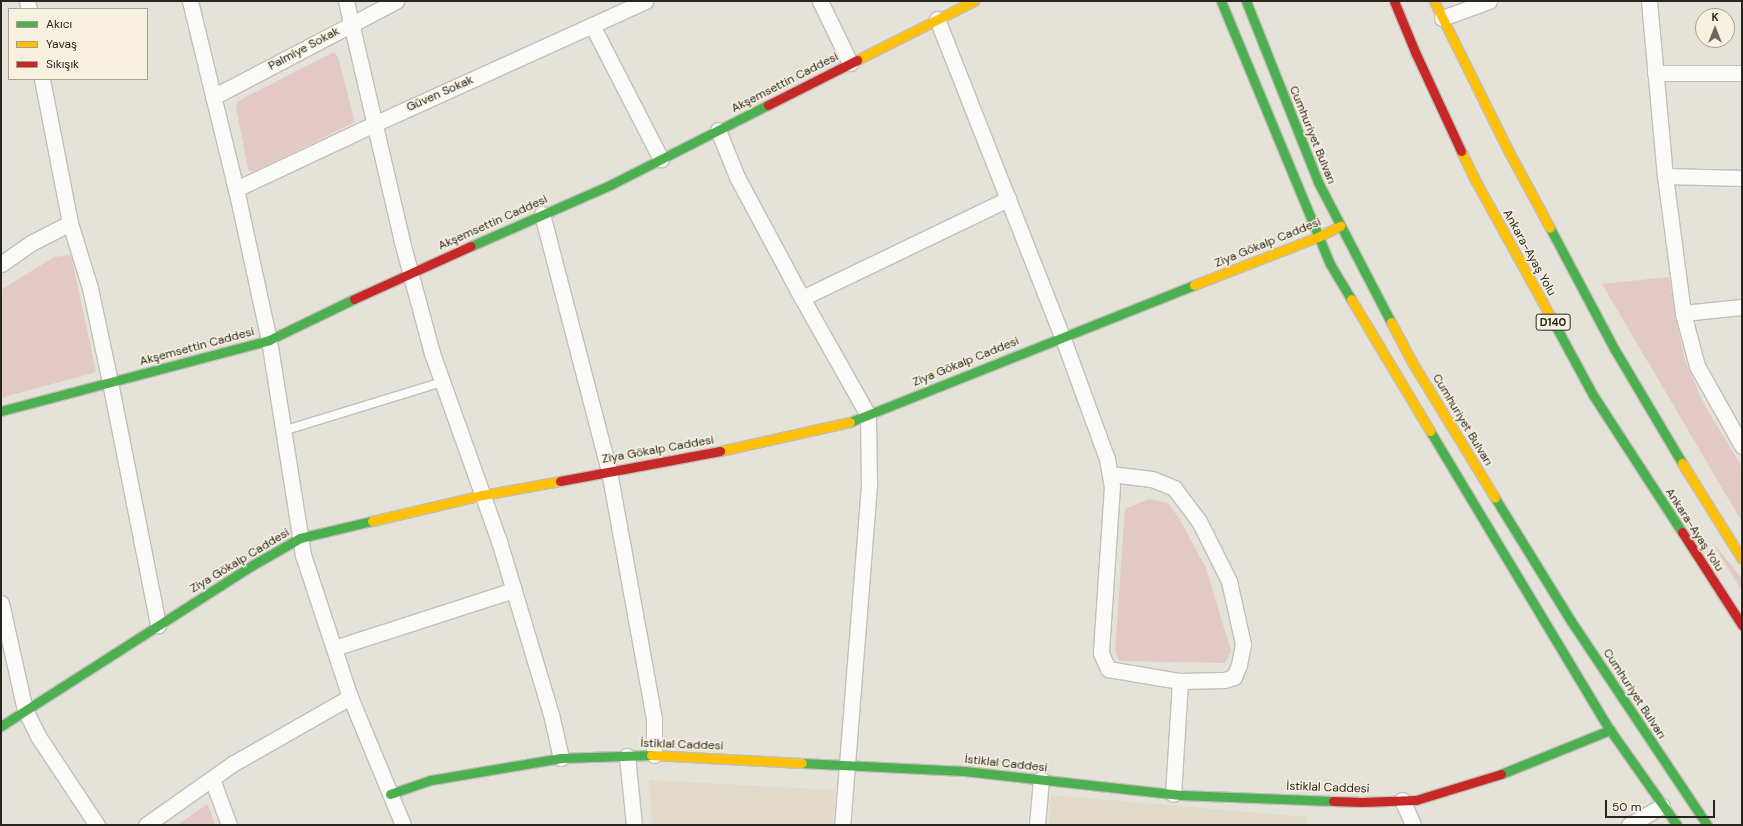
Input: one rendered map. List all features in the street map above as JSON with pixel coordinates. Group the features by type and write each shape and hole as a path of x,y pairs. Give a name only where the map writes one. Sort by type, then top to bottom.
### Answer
{"main road":[{"name":"Akşemsettin Caddesi","path":"1,411 269,340 410,272 612,184 974,1"},
{"path":"1221,1 1330,264 1610,730 1662,806 1677,825"},
{"name":"Cumhuriyet Bulvarı","path":"1246,1 1318,182 1416,368 1571,621 1707,825"},
{"name":"Ankara-Ayaş Yolu","path":"1394,1 1416,54 1474,178 1593,395 1742,625"},
{"name":"Ankara-Ayaş Yolu","path":"1434,1 1509,152 1615,350 1693,482 1742,559"},
{"name":"Ziya Gökalp Caddesi","path":"1,726 158,625 252,566 300,538 483,495 742,447 848,423 1062,336 1318,237 1340,226"},
{"name":"İstiklal Caddesi","path":"390,794 431,780 561,758 654,754 846,766 964,771 1173,794 1362,802 1416,800 1485,780 1610,730"}],"street":[{"path":"190,1 236,190 269,340 303,555 350,697 403,825"},
{"path":"346,1 410,272 432,353 499,540 551,714 561,758"},
{"name":"Palmiye Sokak","path":"213,97 396,1"},
{"name":"Güven Sokak","path":"236,190 374,124 645,1"},
{"path":"820,1 850,63"},
{"path":"1442,18 1489,1"},
{"path":"1649,1 1665,176 1683,312 1697,366 1742,446"},
{"path":"938,19 1062,336 1107,459 1112,486 1101,653 1108,669 1180,680 1224,680 1234,677 1239,665 1243,644 1228,582 1199,521 1174,488 1152,478 1110,474"},
{"path":"592,25 660,159"},
{"path":"1655,73 1742,73"},
{"path":"42,80 70,223 90,288 110,382 158,625"},
{"path":"718,130 737,178 802,298 868,414 869,485 842,825"},
{"path":"1665,176 1742,178"},
{"path":"802,298 1008,199"},
{"path":"542,214 608,471 654,720 654,754"},
{"path":"1,264 32,243 70,223"},
{"path":"1683,312 1742,307"},
{"path":"334,648 514,590"},
{"path":"1,603 25,710 38,736 97,825"},
{"path":"1173,794 1180,680"},
{"path":"146,825 234,763 350,697"},
{"path":"627,756 634,825"},
{"path":"212,779 229,825"},
{"path":"1038,825 1041,779"},
{"path":"1402,800 1413,825"},
{"path":"1629,825 1662,806"}],"lane":[{"path":"283,431 442,382"}],"shaded area":[{"path":"332,53 335,53 338,57 355,122 255,171 250,171 248,169 236,107 237,102"},
{"path":"71,255 96,372 1,398 1,290 54,257"},
{"path":"1669,277 1676,320 1686,363 1705,406 1742,467 1742,522 1602,284"},
{"path":"1149,499 1168,503 1179,518 1206,568 1231,651 1225,663 1120,661 1115,651 1125,509"},
{"path":"1711,541 1742,578 1742,591"},
{"path":"649,780 835,790 833,825 652,825"},
{"path":"1051,795 1307,817 1308,825 1049,825"},
{"path":"208,805 215,825 177,825"}],"traffic: fast":[{"path":"1221,1 1330,264 1351,299"},
{"path":"1246,1 1318,182 1391,322"},
{"path":"471,246 612,184 768,105"},
{"path":"1550,228 1615,350 1682,463"},
{"path":"850,422 1194,285"},
{"path":"1,411 269,340 354,299"},
{"path":"1554,323 1593,395 1682,532"},
{"path":"1430,431 1610,730 1677,825"},
{"path":"1495,498 1571,621 1707,825"},
{"path":"1,726 251,566 300,538 372,521"},
{"path":"1501,774 1610,730"},
{"path":"390,794 431,780 561,758 651,755"},
{"path":"802,763 964,771 1181,795 1333,801"}],"traffic: slow":[{"path":"857,60 974,1"},
{"path":"1434,1 1509,152 1550,228"},
{"path":"1461,151 1474,178 1554,323"},
{"path":"1194,285 1318,237 1340,226"},
{"path":"1351,299 1430,431"},
{"path":"1391,322 1412,362 1495,498"},
{"path":"720,451 850,422"},
{"path":"1682,463 1742,559"},
{"path":"372,521 483,495 560,481"},
{"path":"651,755 802,763"}],"traffic: jam":[{"path":"1394,1 1416,54 1461,151"},
{"path":"768,105 857,60"},
{"path":"354,299 471,246"},
{"path":"560,481 720,451"},
{"path":"1682,532 1742,625"},
{"path":"1333,801 1362,802 1416,800 1501,774"}]}
